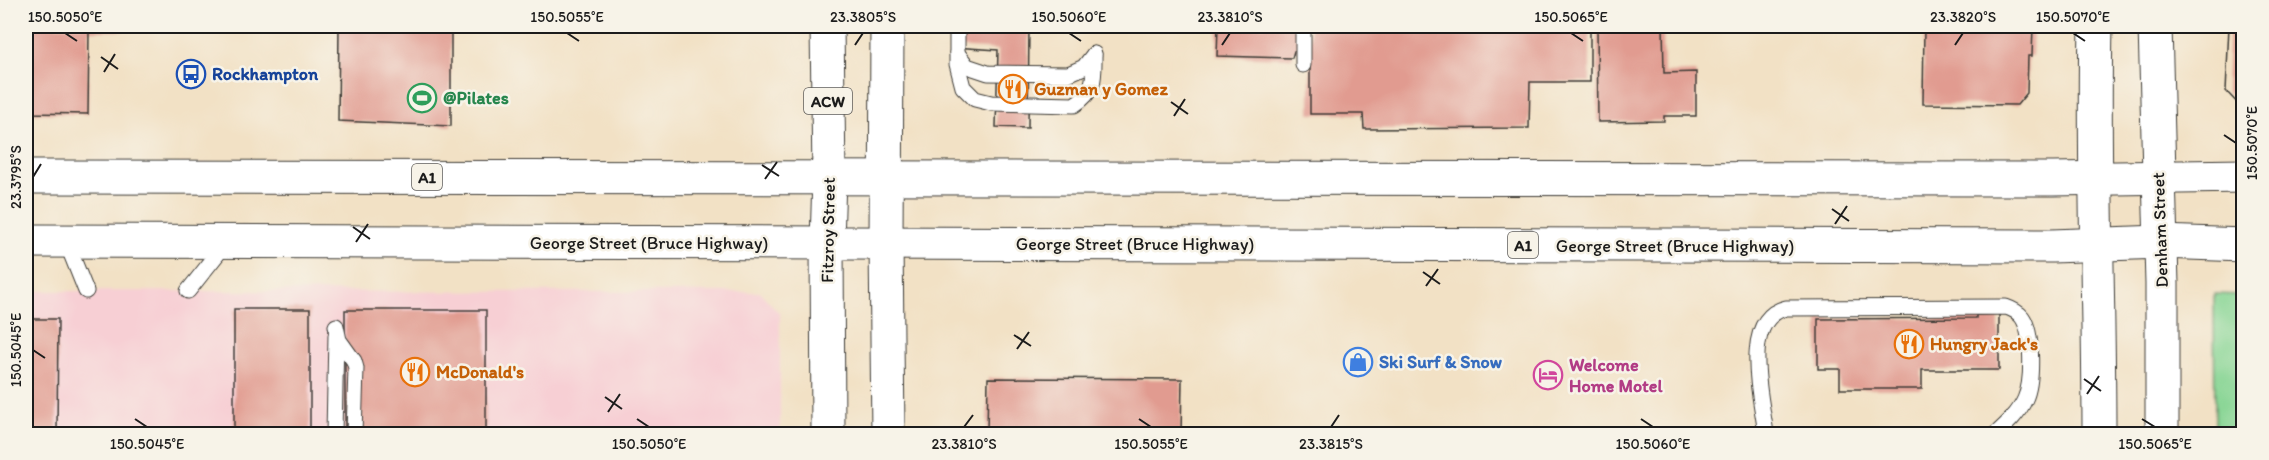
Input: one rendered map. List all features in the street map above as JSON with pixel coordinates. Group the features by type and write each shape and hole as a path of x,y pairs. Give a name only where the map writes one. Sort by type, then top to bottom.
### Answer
{"main road":[{"name":"Fitzroy Street","path":"827,26 828,435"},
{"path":"887,26 888,435"},
{"path":"2096,26 2094,124 2098,245 2099,435"},
{"name":"Denham Street","path":"2155,26 2161,242 2162,435"},
{"name":"A1","path":"26,177 2158,178 2244,176"},
{"name":"George Street (Bruce Highway)","path":"26,241 2098,245 2161,242 2244,244"}],"lane":[{"path":"957,26 957,53 957,64 963,87 975,99 991,103 1074,105 1085,98 1091,89 1094,77 1094,54 1084,67 1068,74 988,73 967,66 957,53"},
{"path":"1303,26 1303,65"},
{"path":"66,241 86,291"},
{"path":"188,291 227,242"},
{"path":"1766,435 1756,347 1766,319 1776,310 1786,308 2006,307 2022,317 2029,339 2030,386 2015,416 1996,435"},
{"path":"334,435 336,326 339,340 354,361 356,368 354,435"}],"shaded area":[{"path":"26,291 760,292 780,314 780,434 26,434"}],"green space":[{"path":"2214,294 2243,295 2243,434 2215,434"}],"building":[{"path":"26,26 165,26 165,30 89,31 88,114 26,113"},
{"path":"339,26 451,26 451,126 338,121"},
{"name":"Guzman y Gomez","path":"952,26 1029,26 1028,128 996,127 998,50 953,47"},
{"path":"1218,26 1306,26 1307,51 1294,51 1292,58 1217,56"},
{"path":"1310,26 1590,26 1590,82 1530,82 1529,128 1364,129 1363,114 1310,114"},
{"path":"1597,26 1663,26 1664,73 1696,72 1696,116 1664,116 1664,121 1598,122"},
{"path":"1924,26 2033,26 2032,56 2028,56 2027,93 2017,105 1923,104"},
{"path":"2229,26 2244,26 2244,110 2226,91"},
{"path":"234,309 310,309 310,434 234,434"},
{"name":"McDonald's","path":"345,310 486,310 486,434 345,434"},
{"name":"Hungry Jack's","path":"1999,314 1999,370 1922,370 1922,389 1840,389 1840,369 1818,369 1818,319 1976,318 1976,315"},
{"path":"26,319 58,319 57,434 26,434"},
{"path":"988,378 1182,379 1181,434 987,434"}],"place":[{"name":"Rockhampton","path":"191,74"},
{"name":"Guzman y Gomez","path":"1013,89"},
{"name":"@Pilates","path":"422,98"},
{"name":"Hungry Jack's","path":"1909,344"},
{"name":"Ski Surf & Snow","path":"1358,362"},
{"name":"McDonald's","path":"415,372"},
{"name":"Welcome Home Motel","path":"1548,375"}]}
